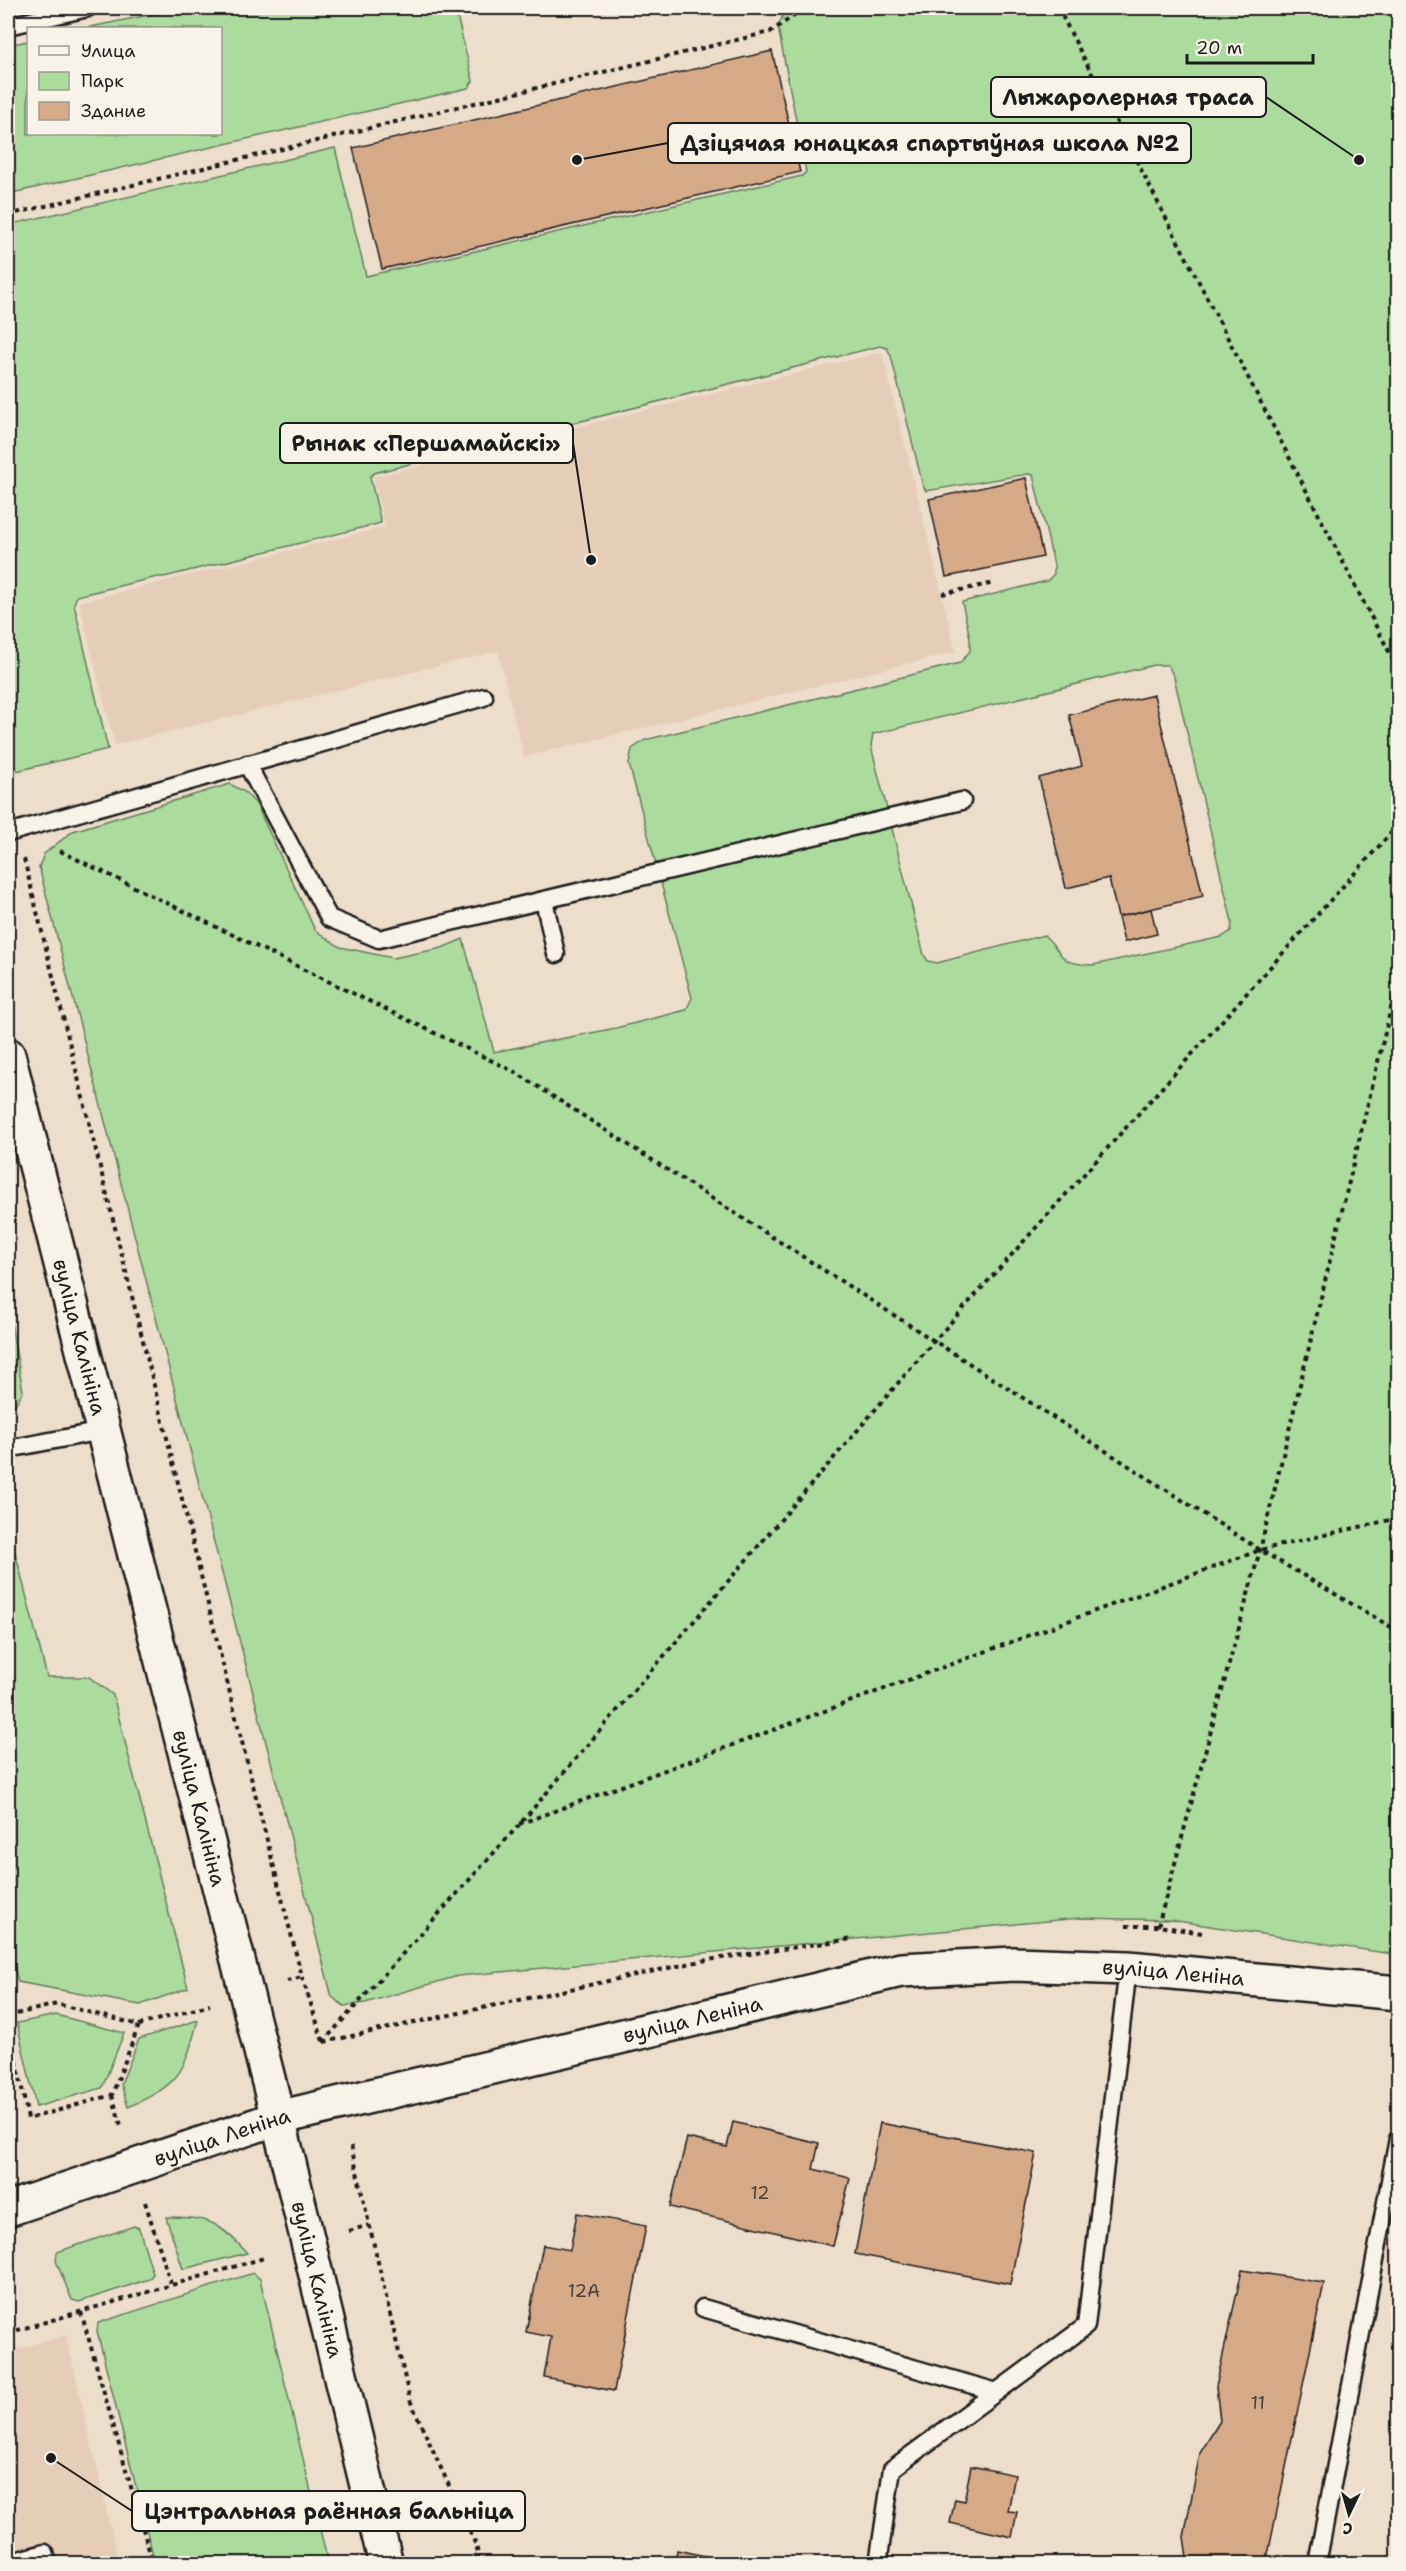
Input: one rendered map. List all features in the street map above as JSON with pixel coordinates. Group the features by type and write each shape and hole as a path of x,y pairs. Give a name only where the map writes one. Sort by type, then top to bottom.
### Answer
{"main road":[{"name":"вуліца Калініна","path":"8,1055 278,2118 386,2564"},
{"name":"вуліца Леніна","path":"8,2209 278,2118 901,1970 1014,1964 1128,1968 1398,1993"}],"lane":[{"path":"8,26 88,8"},
{"path":"12,831 484,696"},
{"path":"247,764 329,918 380,939 962,801"},
{"path":"543,900 556,954"},
{"path":"8,1449 102,1431"},
{"path":"878,2564 892,2469 1086,2326 1128,1968"},
{"path":"1317,2564 1398,2139"},
{"path":"703,2308 996,2392"},
{"path":"8,2563 45,2553 48,2564"}],"path":[{"path":"8,215 770,32 806,8"},
{"path":"1058,8 1398,669"},
{"path":"942,594 994,583"},
{"path":"8,793 12,831 302,1977 323,2042 519,1825 935,1340 1398,825"},
{"path":"12,831 515,1072 1260,1550 1398,1631"},
{"path":"1158,1926 1260,1550 1398,979"},
{"path":"519,1825 1260,1550 1398,1518"},
{"path":"287,1981 302,1977"},
{"path":"139,2025 112,2096 28,2119 8,2016 57,2004 139,2025 216,2003"},
{"path":"351,2146 410,2400 476,2545 480,2564"},
{"path":"349,2231 369,2225"},
{"path":"8,2333 264,2258"},
{"path":"81,2312 153,2564"}],"shaded area":[{"path":"882,352 956,652 524,757 498,651 115,745 79,602 385,527 373,477"},
{"path":"66,2335 119,2563 8,2564 8,2352"}],"green space":[{"path":"184,8 455,8 473,81 468,88 8,194 8,45 27,41 27,135 222,135 222,27 90,27"},
{"path":"783,8 1398,8 1398,1955 1171,1920 1080,1918 458,1976 365,2003 344,2006 332,1997 39,867 44,854 73,831 230,784 245,792 256,804 315,930 340,947 393,958 442,948 463,939 494,1052 616,1028 686,1010 692,998 629,764 632,749 645,740 960,663 970,651 970,638 962,602 1047,581 1054,574 1054,565 1033,475 926,491 891,356 887,348 880,346 374,473 370,477 381,523 164,577 77,596 74,604 108,749 16,771 8,734 8,225 335,148 366,276 802,176 806,172 778,27 784,13","holes":["1154,665 1168,665 1174,677 1232,922 1231,931 1222,937 1093,965 1067,960 1044,935 937,963 928,961 924,955 871,746 873,734"]},
{"path":"8,1306 23,1391 8,1417"},
{"path":"8,1524 47,1677 89,1677 113,1695 188,1988 140,2005 18,1982 8,1940"},
{"path":"56,2015 124,2033 102,2088 36,2107 17,2023"},
{"path":"198,2020 188,2053 177,2075 159,2091 128,2107 121,2084 139,2039"},
{"path":"166,2217 192,2218 212,2223 228,2234 247,2253 183,2269"},
{"path":"134,2226 139,2228 153,2274 149,2279 79,2302 72,2300 56,2261 57,2252"},
{"path":"253,2273 260,2279 328,2563 155,2563 97,2331 98,2323"}],"building":[{"path":"772,51 800,172 382,269 353,148"},
{"path":"1026,478 1043,557 946,577 929,499"},
{"path":"1154,695 1203,896 1118,917 1109,878 1066,888 1039,778 1082,766 1069,715"},
{"path":"1151,909 1157,934 1124,942 1118,917"},
{"path":"733,2122 819,2143 813,2169 850,2178 833,2246 670,2207 687,2138 727,2147"},
{"path":"880,2123 1036,2153 1010,2284 855,2254"},
{"path":"577,2213 646,2226 614,2391 544,2377 551,2337 526,2332 543,2245 570,2250"},
{"path":"1242,2270 1324,2283 1266,2564 1188,2564 1184,2537 1200,2453 1220,2421 1216,2386"},
{"path":"971,2466 1015,2475 1008,2511 1017,2512 1012,2537 950,2523 955,2499 964,2501"},
{"path":"677,2550 743,2564 675,2564"}],"place":[{"name":"Дзіцячая юнацкая спартыўная школа №2","path":"577,160"},
{"name":"Лыжаролерная траса","path":"1359,160"},
{"name":"Рынак «Першамайскі»","path":"591,560"},
{"name":"Цэнтральная раённая бальніца","path":"51,2458"}]}
